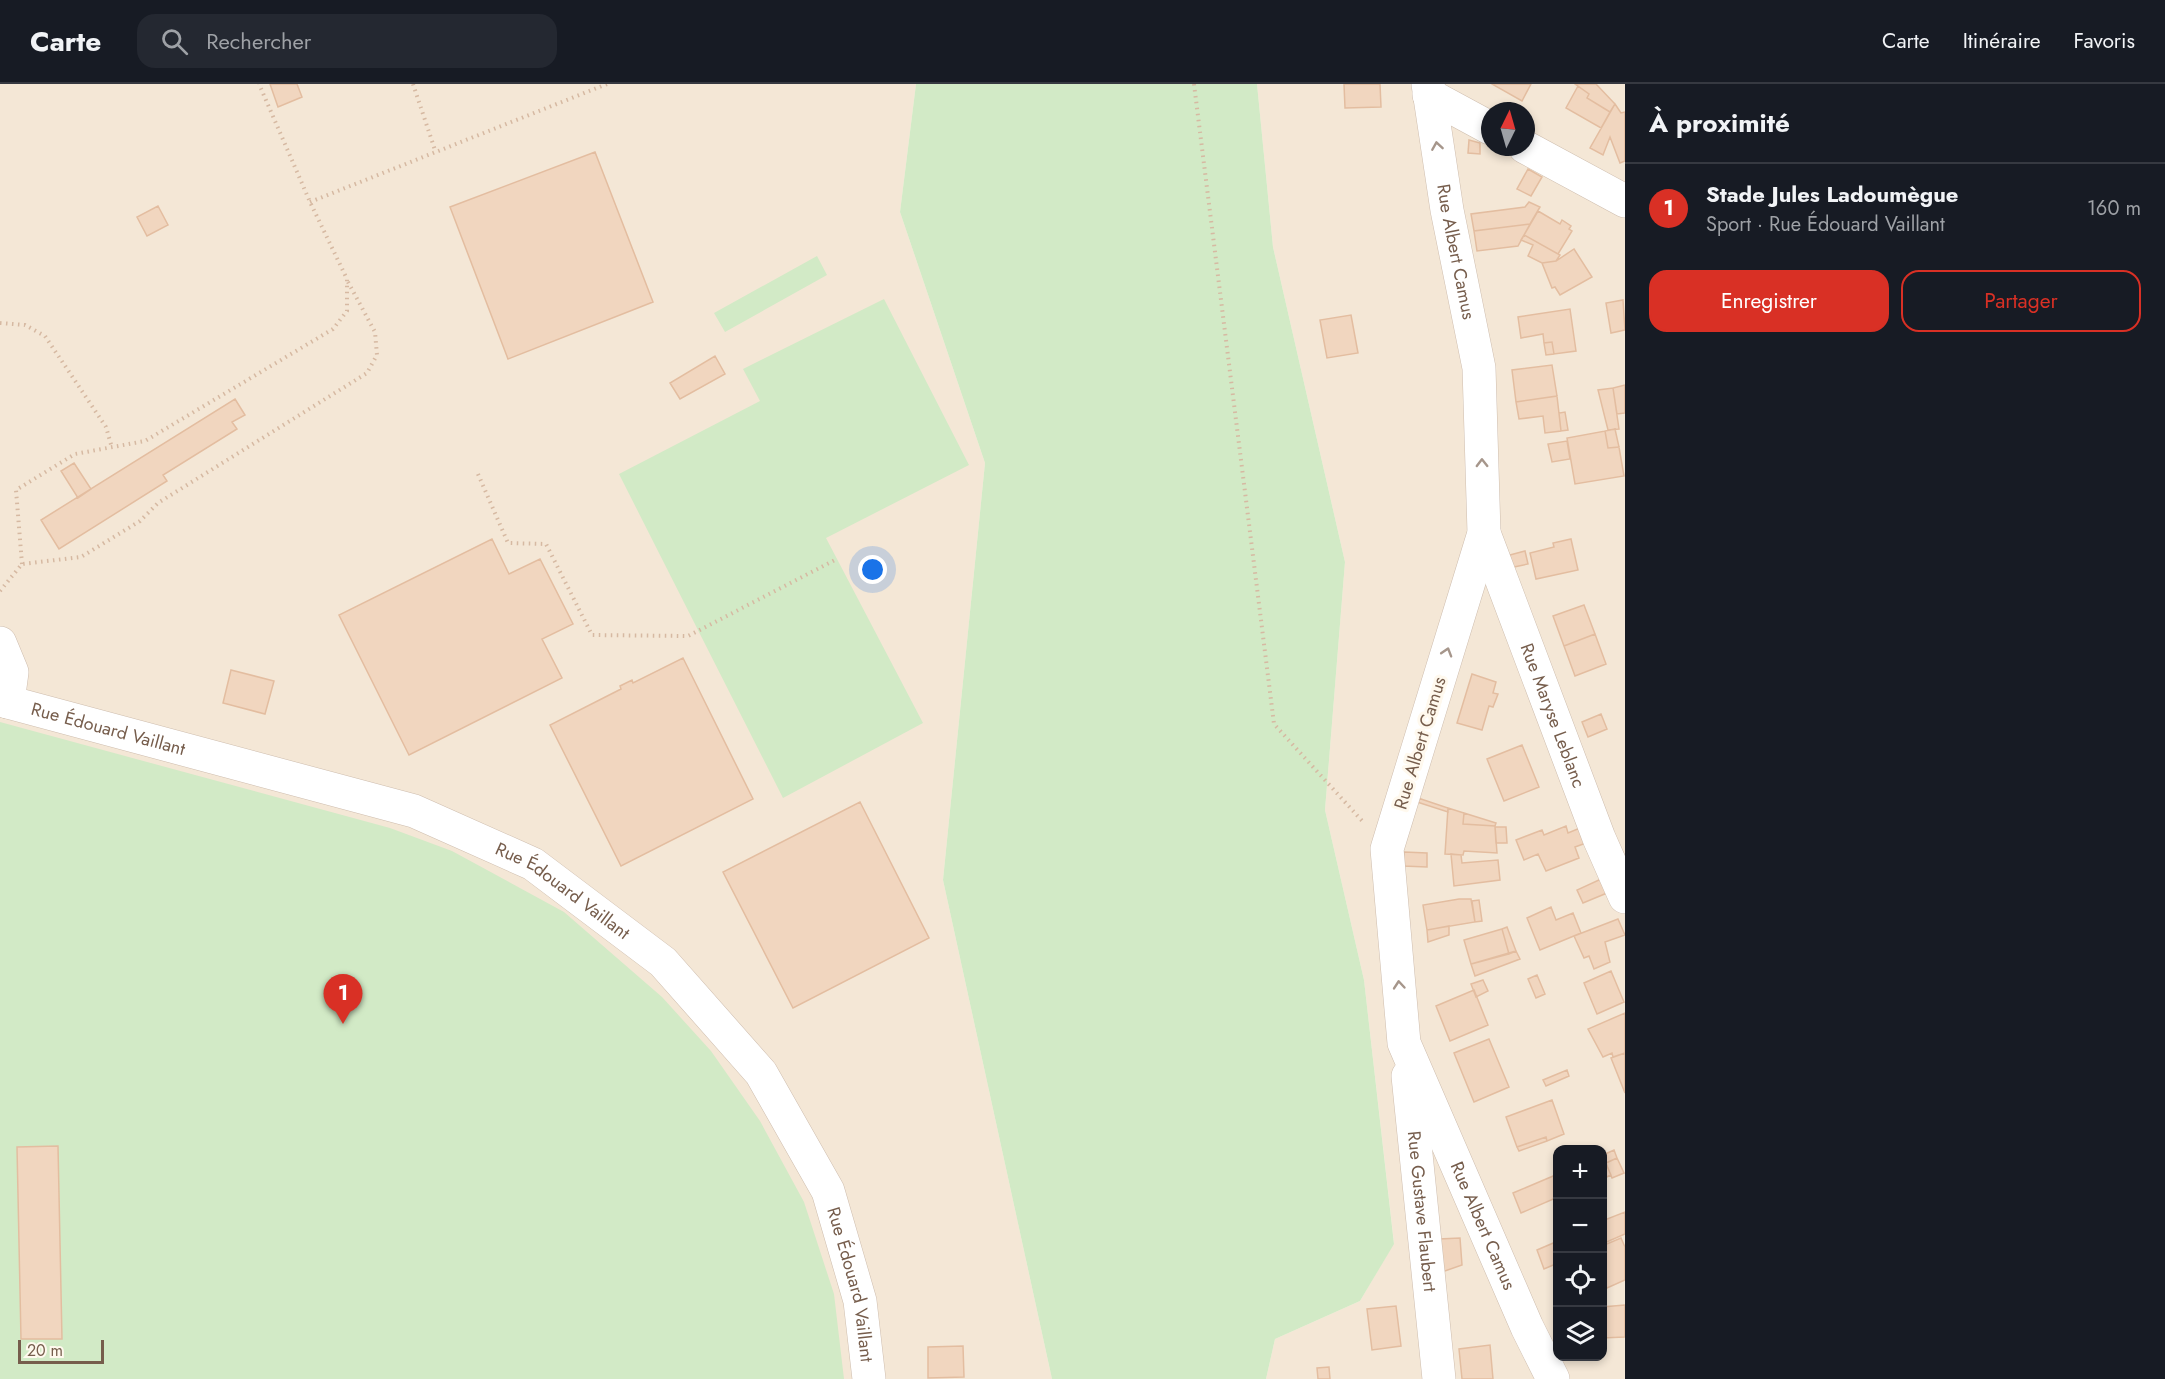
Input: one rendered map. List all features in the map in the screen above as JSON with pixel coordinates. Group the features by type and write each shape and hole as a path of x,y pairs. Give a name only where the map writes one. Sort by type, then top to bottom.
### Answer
{"street":[{"name":"Rue Albert Camus","path":"1429,90 1447,210 1479,368 1484,533 1387,849 1404,1043 1527,1327 1553,1379"},
{"path":"1429,90 1481,122"},
{"path":"1535,152 1625,201"},
{"name":"Rue Maryse Leblanc","path":"1484,533 1599,838 1625,897"},
{"path":"0,643 12,672 4,701"},
{"name":"Rue Édouard Vaillant","path":"4,701 414,811 533,864 663,962 761,1073 828,1191 860,1302 869,1379"},
{"name":"Rue Gustave Flaubert","path":"1404,1043 1439,1379"}],"path":[{"path":"22,564 81,557 140,521 158,503 367,373 377,356 375,332 310,202 259,84"},
{"path":"413,84 435,150"},
{"path":"310,202 435,150 607,84"},
{"path":"1194,84 1274,724 1387,849"},
{"path":"0,591 22,564 16,490 75,454 146,441 333,329 347,311 347,279"},
{"path":"0,323 25,325 45,336 106,427 112,448"},
{"path":"478,474 508,543 546,544 592,635 688,636 835,560"}],"shaded area":[{"path":"0,84 916,84 900,212 985,463 943,880 1052,1379 0,1379"},
{"path":"1257,84 1625,84 1625,1379 1266,1379 1275,1339 1360,1301 1394,1243 1364,980 1325,810 1345,562 1273,247"}],"green space":[{"path":"916,84 1257,84 1273,247 1345,562 1325,810 1364,980 1394,1244 1360,1301 1275,1339 1266,1379 1052,1379 943,880 985,463 900,212"},
{"path":"817,256 827,275 725,332 714,313"},
{"path":"884,299 969,465 826,538 923,723 783,798 619,474 760,401 743,369"},
{"path":"0,722 390,828 452,851 564,912 662,997 711,1051 760,1121 804,1202 834,1294 844,1379 0,1379"}],"building":[{"path":"270,84 297,84 302,97 278,107"},
{"path":"1344,84 1380,84 1381,107 1345,108"},
{"path":"1492,84 1531,84 1522,101"},
{"path":"1575,84 1596,84 1615,104 1610,112 1587,98 1589,94"},
{"path":"1578,86 1589,94 1587,98 1610,112 1601,128 1566,108"},
{"path":"1615,104 1621,113 1625,112 1625,161 1620,163 1610,137 1603,155 1590,148"},
{"path":"1469,140 1480,143 1480,154 1468,153"},
{"path":"595,152 653,302 508,359 450,207"},
{"path":"1528,169 1542,177 1531,196 1517,189"},
{"path":"1529,202 1540,207 1530,224 1474,231 1471,214 1525,207"},
{"path":"158,206 168,225 147,236 137,217"},
{"path":"1538,211 1560,224 1562,220 1571,226 1569,229 1572,231 1558,254 1524,235"},
{"path":"1530,224 1518,246 1477,251 1474,231"},
{"path":"1524,235 1560,255 1556,261 1542,263 1528,256 1533,245 1521,240"},
{"path":"1574,249 1592,277 1560,295 1555,287 1552,288 1542,263 1556,261"},
{"path":"1623,300 1625,330 1611,333 1606,303"},
{"path":"1570,309 1576,351 1554,354 1552,342 1544,343 1543,334 1521,338 1518,317"},
{"path":"1351,315 1358,353 1327,358 1320,320"},
{"path":"1552,342 1554,354 1546,355 1544,343"},
{"path":"715,356 725,374 680,399 670,383"},
{"path":"1552,365 1557,396 1516,402 1512,370"},
{"path":"1625,385 1625,413 1617,414 1613,388"},
{"path":"1613,388 1619,429 1608,430 1598,390"},
{"path":"1557,396 1561,431 1545,433 1543,416 1519,419 1516,402"},
{"path":"235,399 245,415 232,422 237,429 163,475 167,481 59,549 41,520"},
{"path":"1565,412 1568,430 1561,431 1559,413"},
{"path":"1615,429 1619,447 1608,448 1605,431"},
{"path":"1605,431 1608,448 1619,447 1624,476 1575,484 1567,438"},
{"path":"1567,441 1570,459 1552,462 1548,444"},
{"path":"74,463 91,489 78,498 61,471"},
{"path":"492,539 509,574 540,559 573,624 542,639 562,678 409,755 339,615"},
{"path":"1571,539 1578,570 1536,579 1530,553 1554,547 1553,543"},
{"path":"1525,551 1528,564 1509,568 1506,556"},
{"path":"1584,605 1595,634 1564,646 1553,616"},
{"path":"1595,634 1606,664 1575,676 1564,646"},
{"path":"683,658 753,799 621,866 550,725 621,689 620,686 632,680 633,683"},
{"path":"231,670 274,681 265,714 223,703"},
{"path":"1472,674 1496,682 1493,693 1498,694 1493,707 1489,706 1482,730 1457,723"},
{"path":"1601,714 1607,729 1588,737 1582,722"},
{"path":"1522,745 1539,787 1504,801 1487,759"},
{"path":"1418,798 1448,808 1448,812 1417,802"},
{"path":"860,802 929,938 793,1008 723,872"},
{"path":"1448,808 1464,813 1463,824 1495,826 1497,853 1464,851 1463,855 1445,854"},
{"path":"1464,813 1496,823 1495,826 1463,824"},
{"path":"1566,826 1568,833 1580,828 1586,843 1575,847 1579,858 1546,871 1538,854 1524,860 1516,840 1542,830 1544,835"},
{"path":"1495,827 1506,827 1507,843 1496,843"},
{"path":"1404,852 1427,853 1427,867 1403,866"},
{"path":"1451,854 1461,855 1462,863 1498,860 1500,880 1454,886"},
{"path":"1601,879 1607,893 1583,903 1577,890"},
{"path":"1471,899 1475,922 1427,930 1423,905"},
{"path":"1479,900 1482,921 1475,922 1472,901"},
{"path":"1551,907 1556,920 1573,913 1581,933 1540,950 1527,918"},
{"path":"1618,919 1625,935 1605,942 1610,962 1594,969 1589,956 1584,958 1574,936"},
{"path":"1449,926 1449,935 1428,942 1427,930"},
{"path":"1507,927 1516,951 1509,954 1502,929"},
{"path":"1502,929 1509,954 1471,964 1464,940"},
{"path":"1516,951 1520,959 1475,976 1471,964"},
{"path":"1611,971 1624,1002 1597,1014 1584,983"},
{"path":"1537,975 1545,994 1536,998 1528,979"},
{"path":"1483,980 1488,991 1476,997 1471,984"},
{"path":"1474,990 1488,1025 1450,1041 1436,1006"},
{"path":"1625,1013 1625,1053 1613,1057 1612,1053 1603,1057 1588,1029"},
{"path":"1489,1039 1509,1087 1474,1102 1454,1053"},
{"path":"1625,1053 1625,1093 1611,1058"},
{"path":"1567,1070 1569,1076 1546,1086 1543,1080"},
{"path":"1552,1100 1564,1134 1547,1141 1546,1137 1517,1147 1506,1117"},
{"path":"1546,1137 1547,1141 1519,1151 1517,1147"},
{"path":"58,1146 62,1339 21,1339 17,1147"},
{"path":"1614,1150 1617,1158 1607,1163 1607,1153"},
{"path":"1617,1158 1624,1173 1612,1178 1607,1163"},
{"path":"1553,1176 1553,1199 1521,1213 1513,1193"},
{"path":"1625,1212 1625,1234 1607,1242 1607,1219"},
{"path":"1460,1238 1462,1265 1442,1272 1439,1239"},
{"path":"1621,1238 1625,1247 1625,1280 1607,1288 1607,1253 1607,1244"},
{"path":"1553,1243 1553,1265 1544,1269 1537,1250"},
{"path":"1625,1305 1625,1337 1607,1338 1607,1307"},
{"path":"1396,1306 1401,1346 1372,1350 1367,1309"},
{"path":"1490,1345 1493,1379 1462,1379 1459,1349"},
{"path":"963,1346 964,1377 928,1378 928,1347"},
{"path":"1329,1367 1330,1379 1318,1379 1317,1368"}],"place":[{"name":"Stade Jules Ladoumègue","path":"343,1024"}]}
